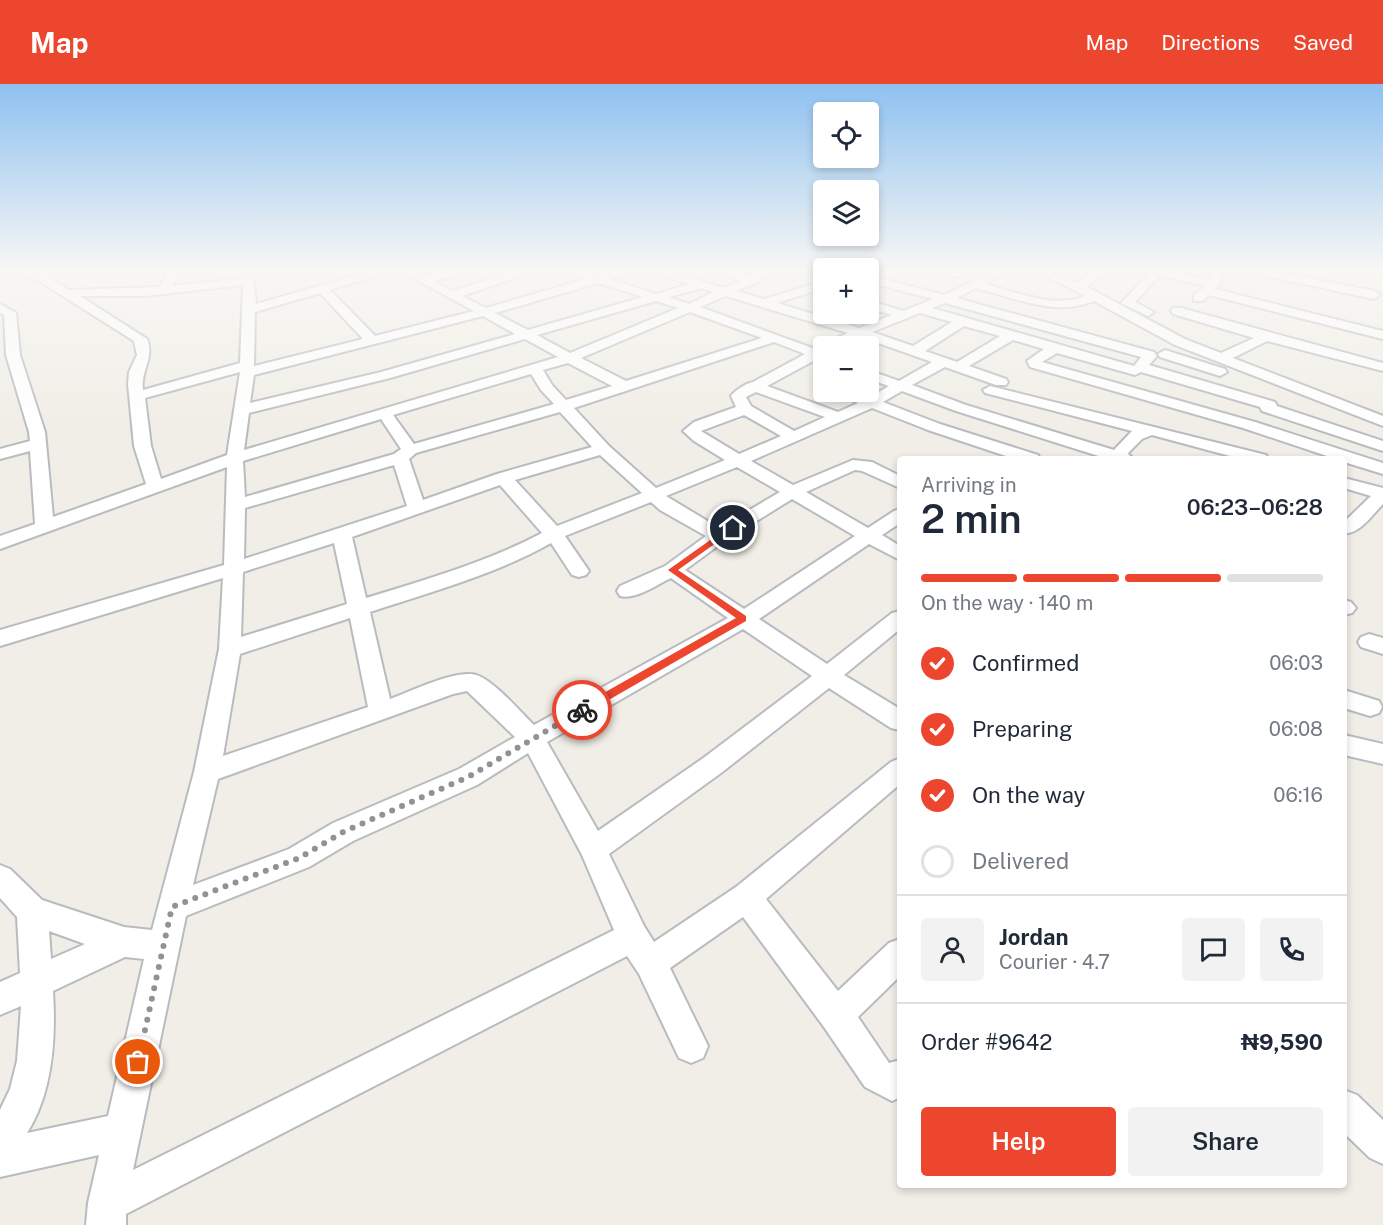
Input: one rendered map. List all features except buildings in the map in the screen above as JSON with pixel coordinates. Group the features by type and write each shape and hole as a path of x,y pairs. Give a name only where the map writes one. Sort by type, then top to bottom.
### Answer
{"street":[{"path":"114,322 140,339 145,349 144,359 135,378 145,465 156,488"},
{"path":"106,1214 163,946 207,772 230,649 236,506 235,458 247,369 249,322"},
{"path":"354,322 372,341"},
{"path":"137,396 446,322"},
{"path":"501,322 624,386"},
{"path":"0,543 235,458 391,396 525,334 567,322"},
{"path":"242,410 391,396 535,368 568,358 654,322"},
{"path":"733,322 813,352"},
{"path":"830,322 958,367 995,386 1053,408 1123,423 1143,430 1152,430 1243,456"},
{"path":"851,336 885,322"},
{"path":"915,351 961,322"},
{"path":"967,322 1061,350 1152,371 1268,406 1383,446"},
{"path":"1035,322 1149,355 1150,357 1138,369 1116,387"},
{"path":"1131,322 1139,328 1222,358 1288,390"},
{"path":"1113,344 1151,322"},
{"path":"1215,322 1266,337 1342,341 1383,335"},
{"path":"1300,322 1342,341 1383,367"},
{"path":"1107,325 1088,337 1035,361 1035,364 1249,425 1343,456"},
{"path":"1180,342 1224,325"},
{"path":"6,331 10,339 7,357 37,432 45,528"},
{"path":"958,367 1010,336"},
{"path":"1222,358 1266,337"},
{"path":"236,506 564,406 774,338"},
{"path":"1317,364 1342,341"},
{"path":"1165,354 1383,421"},
{"path":"792,436 745,409 738,396 752,386 813,357"},
{"path":"230,649 358,609 498,561 554,534 739,460 870,403 943,362"},
{"path":"535,368 546,387 603,449 666,506 719,536"},
{"path":"961,408 1016,372"},
{"path":"879,378 961,408 1113,456"},
{"path":"1053,408 1087,379"},
{"path":"752,386 838,417"},
{"path":"1248,456 1241,447 1249,425 1288,390"},
{"path":"391,396 417,509"},
{"path":"870,403 1023,456"},
{"path":"745,409 691,430 700,438 897,552"},
{"path":"1122,456 1143,430"},
{"path":"0,454 38,444"},
{"path":"0,638 233,569 417,509 554,461 603,449"},
{"path":"1347,457 1383,469"},
{"path":"627,591 672,570 719,536 793,491 853,465 866,466 897,482"},
{"path":"503,478 554,534 579,571"},
{"path":"1347,484 1383,494"},
{"path":"1348,528 1383,494"},
{"path":"172,907 299,858 343,832 468,777 743,619 897,517"},
{"path":"342,534 381,712"},
{"path":"672,570 828,676 897,719"},
{"path":"593,849 650,812 758,733 897,620"},
{"path":"207,772 450,686 471,682 532,739 593,849 691,1046"},
{"path":"1347,700 1370,707"},
{"path":"1347,746 1383,754"},
{"path":"106,1214 442,1031 642,950 746,897 897,771"},
{"path":"0,878 32,911 124,942 163,946"},
{"path":"746,897 836,1015 877,1075 892,1083 897,1080"},
{"path":"0,1142 10,1130 28,1089 39,1029 32,911"},
{"path":"0,999 124,942"},
{"path":"836,1015 897,957"},
{"path":"1347,1111 1383,1145"},
{"path":"0,1158 123,1131"}],"way so far":[{"path":"138,1062 172,907 299,858 343,832 468,777 582,710"}],"route":[{"path":"582,710 743,619 672,570 733,528"}]}
